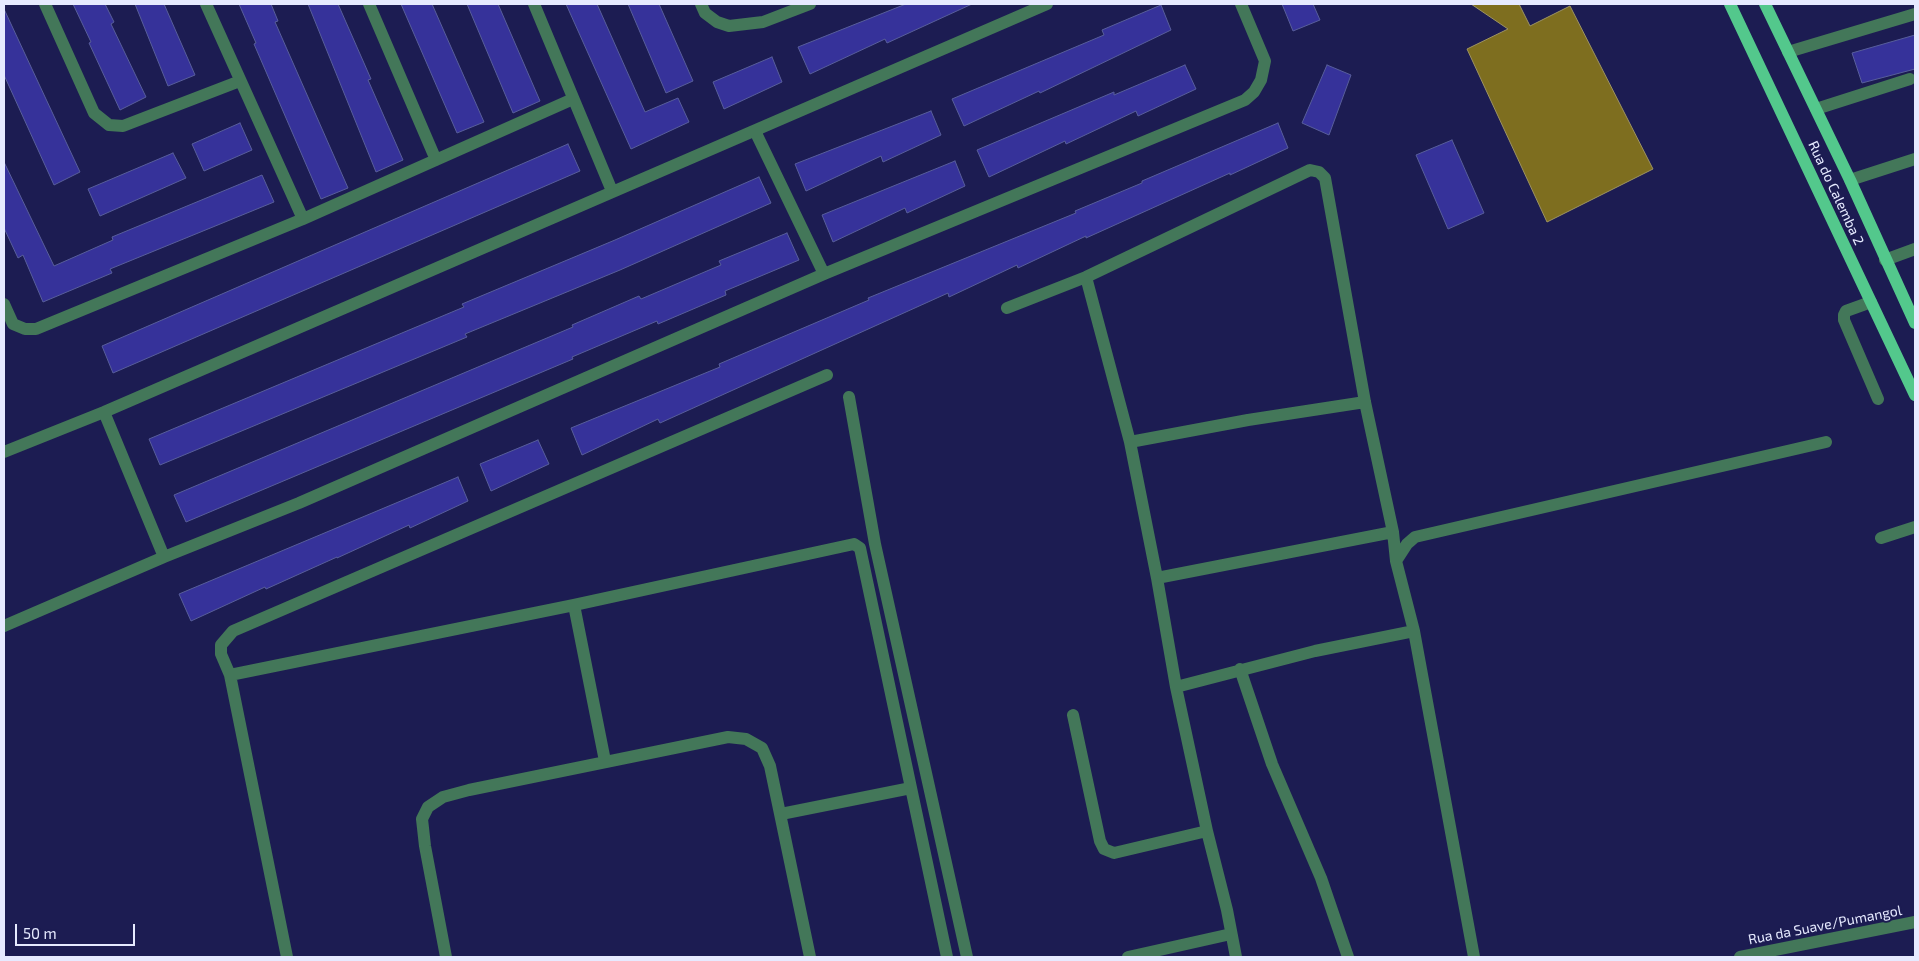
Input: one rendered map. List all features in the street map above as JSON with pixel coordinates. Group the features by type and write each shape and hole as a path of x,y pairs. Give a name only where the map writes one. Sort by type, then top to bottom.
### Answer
{"main road":[{"name":"Rua do Calemba 2","path":"1730,4 1915,395"},
{"name":"Rua do Calemba 2","path":"1765,4 1850,180 1885,260 1913,314"}],"street":[{"path":"45,4 94,113 109,125 123,126 240,81"},
{"path":"206,4 303,220"},
{"path":"369,4 436,160"},
{"path":"534,4 612,191"},
{"path":"701,4 705,13 717,22 729,26 763,22 810,4"},
{"path":"4,452 104,412 1047,4"},
{"path":"4,626 164,557 299,503 824,274 1245,100 1254,92 1261,80 1265,61 1241,4"},
{"path":"1788,52 1915,14"},
{"path":"1816,109 1910,79"},
{"path":"4,304 13,324 25,329 36,329 303,220 573,99"},
{"path":"755,131 824,274"},
{"path":"1850,180 1915,159"},
{"path":"1007,308 1086,277 1310,170 1319,172 1325,178 1365,402 1393,532 1396,561 1414,631 1474,957"},
{"path":"1885,260 1915,249"},
{"path":"1086,277 1130,442 1176,687 1236,957"},
{"path":"1871,302 1846,310 1844,320 1878,399"},
{"path":"287,957 230,676 221,654 221,645 233,631 827,375"},
{"path":"849,397 875,544 967,957"},
{"path":"1130,442 1248,420 1365,402"},
{"path":"104,412 164,557"},
{"path":"1396,561 1407,544 1415,538 1826,442"},
{"path":"1881,538 1915,527"},
{"path":"1157,578 1393,532"},
{"path":"230,676 574,605 854,544 860,548 947,957"},
{"path":"574,605 605,761"},
{"path":"1176,687 1314,651 1414,631"},
{"path":"1240,669 1272,764 1321,878 1348,957"},
{"path":"1073,715 1100,841 1104,849 1114,853 1207,831"},
{"path":"446,957 423,828 422,819 428,806 443,798 469,790 728,737 746,739 762,748 770,766 810,957"},
{"path":"780,814 911,788"},
{"name":"Rua da Suave/Pumangol","path":"1740,957 1915,922"},
{"path":"1128,957 1231,934"}],"shaded area":[{"path":"1471,4 1519,4 1530,26 1570,6 1653,169 1547,222 1467,49 1508,29"}],"building":[{"path":"73,4 105,4 114,22 111,24 146,97 120,110"},
{"path":"135,4 164,4 195,75 168,86"},
{"path":"239,4 271,4 278,21 275,22 348,188 321,199 254,44 256,43"},
{"path":"308,4 338,4 371,79 368,80 403,160 376,172"},
{"path":"401,4 432,4 484,122 457,133"},
{"path":"467,4 498,4 540,101 513,113"},
{"path":"566,4 597,4 645,112 678,98 689,122 631,149"},
{"path":"628,4 659,4 693,81 666,93"},
{"path":"906,4 972,4 887,43 885,39 810,74 798,47"},
{"path":"1282,4 1313,4 1320,20 1293,31"},
{"path":"1161,5 1171,30 1040,93 1039,91 964,126 952,99 1104,35 1102,30"},
{"path":"4,9 80,172 54,185 4,75"},
{"path":"1915,35 1915,69 1862,83 1852,53"},
{"path":"772,57 782,82 724,109 713,82"},
{"path":"1185,65 1196,89 1138,116 1136,111 1066,144 1065,141 989,177 977,150 1114,92 1114,95"},
{"path":"1327,65 1351,75 1329,135 1302,123"},
{"path":"931,111 941,135 883,162 881,156 806,191 795,164"},
{"path":"240,123 252,150 204,171 192,144"},
{"path":"1278,123 1288,148 1086,238 1086,236 1018,268 1017,265 949,297 948,293 660,423 658,419 582,455 571,428 720,367 719,364 869,300 868,298 1076,213 1075,211 1142,183 1142,181"},
{"path":"1452,140 1484,213 1448,229 1416,155"},
{"path":"568,144 580,171 113,373 102,346"},
{"path":"173,153 186,178 100,216 88,189"},
{"path":"955,161 965,186 907,213 905,208 833,242 822,215"},
{"path":"4,162 54,266 113,240 112,237 262,175 274,202 110,269 112,273 43,302 23,255 18,258 4,228"},
{"path":"759,177 771,203 620,270 465,334 467,337 160,465 149,439 464,307 462,304"},
{"path":"787,233 799,260 725,291 726,295 658,324 657,321 572,357 573,359 186,522 174,495 573,327 572,325 639,296 641,299 721,265 719,261"},
{"path":"538,440 549,464 491,491 480,464"},
{"path":"458,477 468,501 410,528 409,525 266,589 265,587 191,621 179,594"}]}
